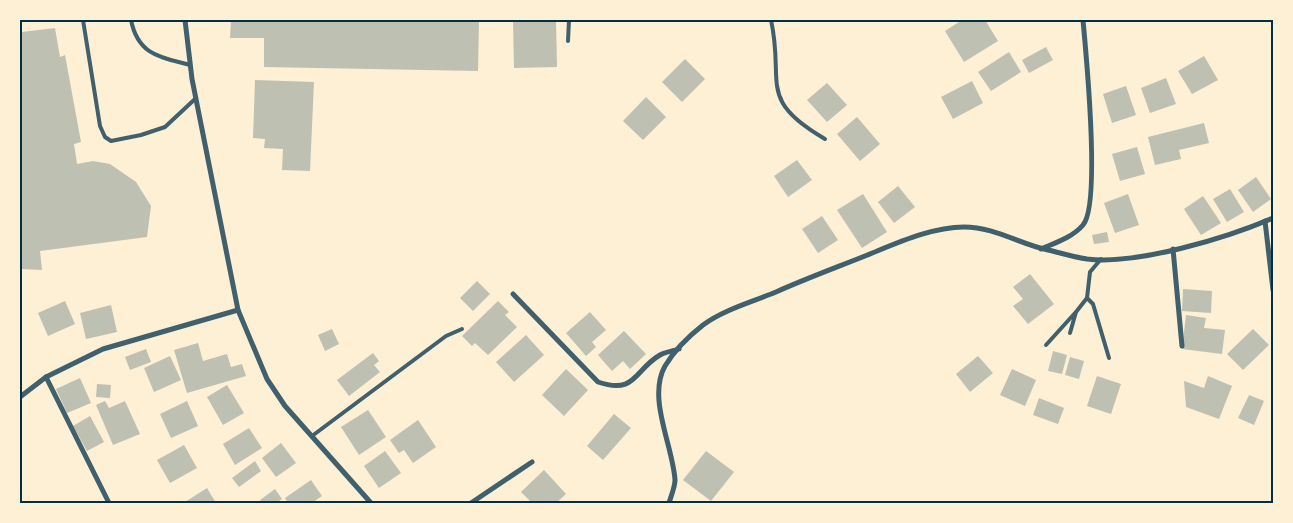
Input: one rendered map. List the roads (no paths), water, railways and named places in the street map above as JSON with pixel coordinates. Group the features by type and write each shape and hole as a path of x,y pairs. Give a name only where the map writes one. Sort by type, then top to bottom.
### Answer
{"street":[{"path":"185,20 196,99 238,310 267,379 285,406 371,503"},
{"path":"1040,249 1068,238 1084,224 1089,211 1092,155 1083,20"},
{"path":"668,503 675,482 661,415 659,390 665,367 679,349 704,325 741,306 894,244 933,232 963,227 993,230 1040,249 1088,259 1101,259 1148,256 1241,230 1273,218"},
{"path":"1265,221 1273,290"},
{"path":"1173,249 1182,346"},
{"path":"513,294 598,382 613,387 628,383 660,355 679,349"},
{"path":"21,395 46,377 103,349 238,310"},
{"path":"46,377 109,503"},
{"path":"471,503 532,462"}],"lane":[{"path":"83,20 100,126 104,137 111,141 141,135 165,127 196,99"},
{"path":"131,20 138,39 147,50 157,56 190,65"},
{"path":"568,41 569,20"},
{"path":"770,20 775,82 779,96 786,110 802,126 825,139"},
{"path":"1046,345 1087,298 1090,272 1101,259"},
{"path":"1087,298 1092,304 1109,358"},
{"path":"1070,333 1076,312"},
{"path":"312,436 446,336 462,329"}]}
